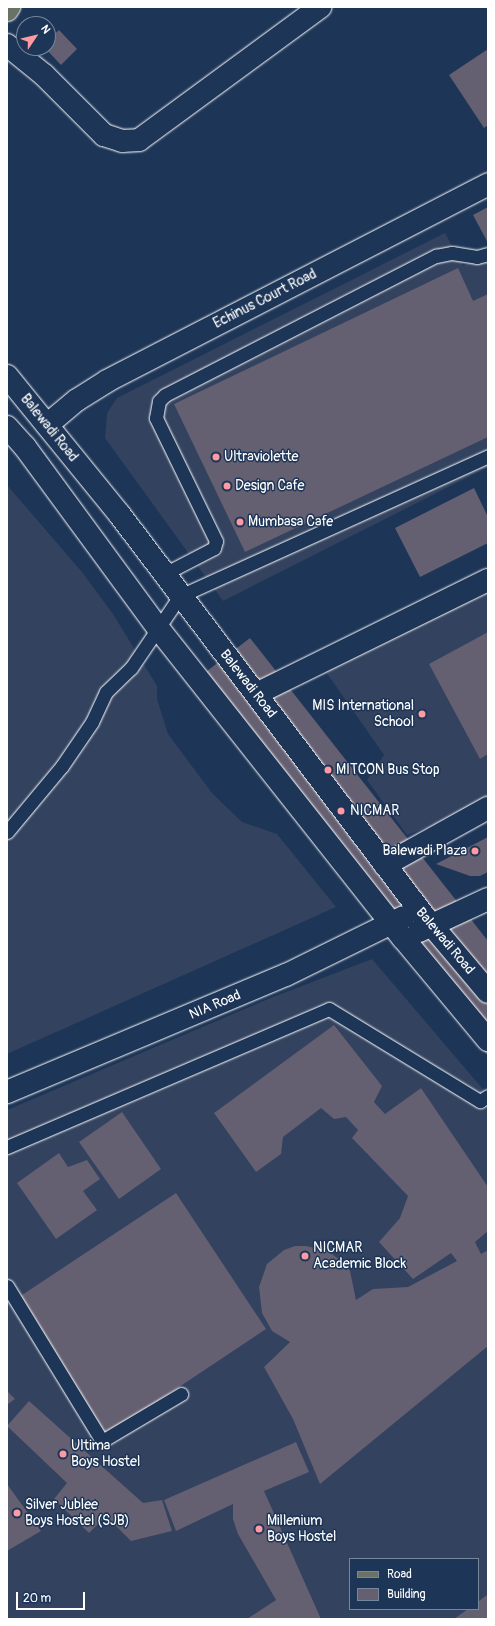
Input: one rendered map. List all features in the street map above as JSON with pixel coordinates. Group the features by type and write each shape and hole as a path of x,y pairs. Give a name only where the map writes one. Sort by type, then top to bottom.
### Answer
{"street":[{"path":"7,45 44,75 104,135 122,141 139,140 320,7"},
{"name":"Echinus Court Road","path":"47,425 77,400 107,381 488,184"},
{"name":"Balewadi Road","path":"7,376 164,574 425,918 488,992"},
{"path":"7,427 25,447 158,628 398,931 488,1040"},
{"path":"256,694 488,580"},
{"path":"385,865 488,808"},
{"name":"NIA Road","path":"7,1092 286,975 398,931 425,918 488,899"}],"lane":[{"path":"164,574 214,548 216,542 156,418 156,408 165,395 436,256 452,252 477,257 488,254"},
{"path":"7,832 62,766 92,722 106,692 131,668 180,596 488,456"},
{"path":"7,1147 329,1009 480,1101 488,1096"},
{"path":"7,1286 102,1440 181,1394"}],"shaded area":[{"path":"445,233 463,266 488,253 488,467 223,601 105,438 107,413 117,398"},
{"path":"7,485 82,572 113,614 157,686 157,699 168,734 212,793 242,822 277,834 336,907 7,1054"},
{"name":"MIS International School","path":"488,590 488,796 440,823 407,835 367,780 384,755 326,672"},
{"path":"372,959 488,1095 488,1619 7,1619 7,1110 273,997"}],"building":[{"path":"59,30 77,49 61,65 53,56 56,56 56,33"},
{"path":"488,49 488,125 484,128 449,75"},
{"path":"488,207 488,243 473,215"},
{"path":"458,268 473,301 488,294 488,437 245,552 174,404"},
{"path":"474,488 488,517 488,543 420,577 395,528"},
{"path":"488,632 488,754 480,759 429,664"},
{"name":"NICMAR","path":"250,638 488,941 488,1056 194,681"},
{"name":"Balewadi Plaza","path":"488,837 488,872 480,876 470,876 436,864"},
{"name":"NICMAR Academic Block","path":"334,1025 382,1086 374,1102 385,1114 421,1088 488,1187 488,1231 475,1242 481,1254 488,1250 488,1346 320,1484 293,1419 264,1367 290,1342 272,1331 262,1313 259,1287 267,1264 284,1250 295,1246 306,1246 328,1251 345,1264 350,1271 356,1300 373,1289 408,1287 457,1261 451,1253 413,1279 379,1242 400,1218 408,1196 352,1138 358,1130 346,1117 334,1119 321,1108 283,1137 281,1154 256,1172 214,1113"},
{"path":"122,1112 161,1169 119,1199 79,1142"},
{"path":"59,1153 68,1167 87,1160 100,1179 83,1191 97,1210 56,1239 17,1183"},
{"path":"176,1193 266,1329 107,1435 16,1299"},
{"path":"7,1391 15,1399 7,1405"},
{"name":"Ultima Boys Hostel","path":"29,1401 143,1503 162,1500 172,1531 131,1541 106,1516 89,1533 54,1499 67,1483 7,1426"},
{"name":"Millenium Boys Hostel","path":"296,1442 309,1472 264,1491 321,1619 247,1619 276,1600 238,1534 233,1519 233,1504 176,1531 164,1500"},
{"name":"Silver Jublee Boys Hostel (SJB)","path":"7,1484 41,1531 7,1551"},
{"path":"488,1594 488,1619 454,1619 467,1610 479,1610 479,1601"}],"place":[{"name":"Ultraviolette","path":"216,457"},
{"name":"Design Cafe","path":"227,486"},
{"name":"Mumbasa Cafe","path":"240,522"},
{"name":"MIS International School","path":"422,714"},
{"name":"MITCON Bus Stop","path":"328,770"},
{"name":"NICMAR","path":"341,811"},
{"name":"Balewadi Plaza","path":"475,851"},
{"name":"NICMAR Academic Block","path":"305,1256"},
{"name":"Ultima Boys Hostel","path":"63,1454"},
{"name":"Silver Jublee Boys Hostel (SJB)","path":"17,1513"},
{"name":"Millenium Boys Hostel","path":"259,1529"}]}
